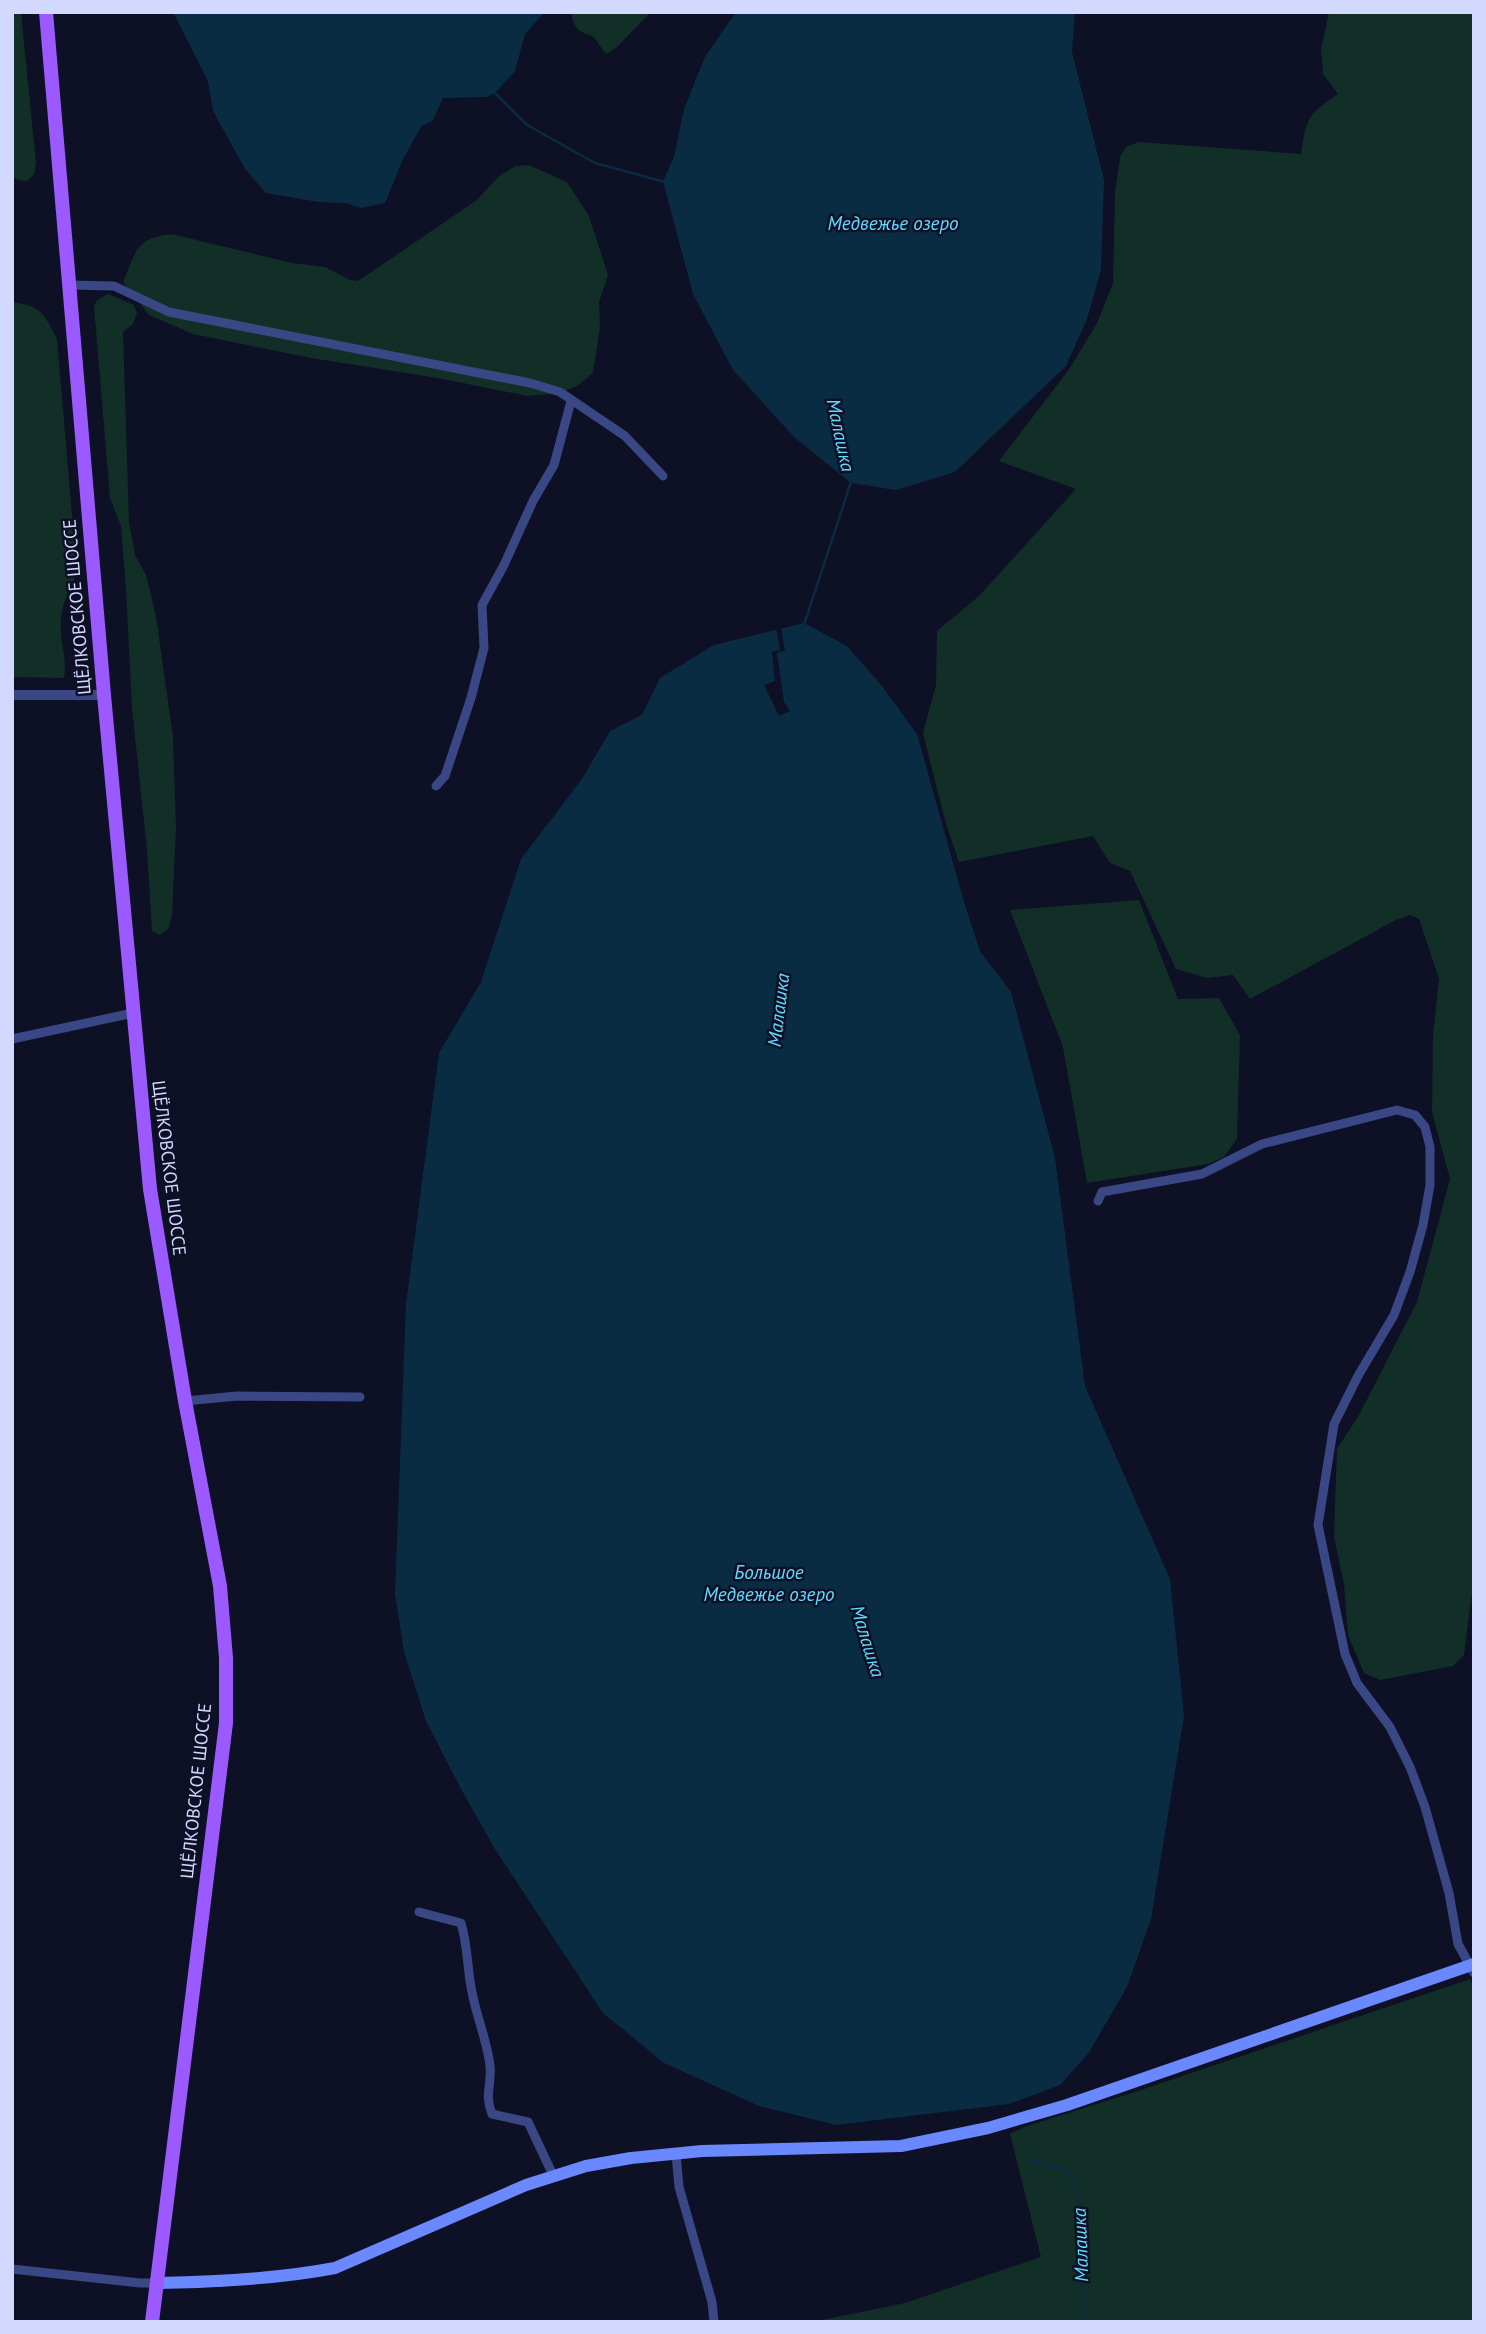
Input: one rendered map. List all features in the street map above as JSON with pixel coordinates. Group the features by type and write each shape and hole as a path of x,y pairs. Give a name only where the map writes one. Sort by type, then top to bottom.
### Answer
{"main road":[{"name":"ЩЁЛКОВСКОЕ ШОССЕ","path":"46,12 104,695 150,1189 185,1401 220,1586 226,1658 226,1723 159,2283 152,2322"},
{"path":"159,2283 242,2280 335,2268 553,2175 631,2158 702,2151 901,2146 988,2128 1067,2105 1472,1968"}],"street":[{"path":"69,285 114,286 169,312 530,383 560,392 625,436 663,475"},
{"path":"436,786 446,776 484,648 482,605 504,565 533,501 554,466 571,401"},
{"path":"12,695 104,695"},
{"path":"12,1039 133,1013"},
{"path":"1098,1201 1102,1192 1202,1174 1262,1144 1397,1110 1415,1115 1425,1127 1430,1147 1430,1185 1423,1225 1394,1315 1358,1376 1334,1424 1318,1525 1345,1654 1357,1683 1390,1727 1410,1767 1425,1807 1449,1893 1458,1944 1472,1968"},
{"path":"185,1401 237,1395 360,1397"},
{"path":"419,1912 461,1923 467,1942 473,1999 490,2066 486,2092 489,2107 492,2114 528,2122 553,2175"},
{"path":"676,2154 679,2187 712,2302 714,2322"},
{"path":"12,2269 159,2283"}],"green space":[{"path":"12,12 21,12 36,163 34,174 27,181 12,176"},
{"path":"572,12 651,12 616,48 606,54 593,36 577,28"},
{"path":"1329,12 1474,12 1473,1585 1464,1655 1453,1666 1380,1680 1364,1673 1348,1635 1344,1584 1334,1537 1337,1449 1359,1415 1417,1302 1450,1179 1432,1112 1433,1035 1439,979 1419,919 1410,915 1396,920 1250,999 1233,975 1207,978 1176,969 1130,871 1110,863 1093,836 959,862 946,824 923,733 936,685 937,631 979,596 1076,489 999,461 1070,368 1097,323 1113,283 1115,193 1120,157 1126,147 1139,142 1301,154 1310,118 1338,94 1323,74 1321,50"},
{"path":"529,165 567,182 589,216 608,275 599,302 600,328 593,373 577,386 560,393 528,396 438,378 311,358 193,334 149,315 123,282 138,248 143,243 171,234 292,263 325,267 350,280 358,281 477,200 500,175 516,166"},
{"path":"108,294 134,305 137,313 133,324 123,332 129,522 135,555 146,575 156,616 173,737 176,827 172,916 168,929 160,935 152,931 147,850 132,708 121,526 110,498 94,306 97,300"},
{"path":"12,302 40,312 57,339 77,574 61,617 64,678 12,677"},
{"path":"1139,900 1178,999 1219,998 1240,1035 1237,1139 1224,1157 1208,1164 1087,1183 1063,1047 1010,910"},
{"path":"1470,1979 1474,1987 1474,2322 812,2322 905,2303 1041,2257 1010,2134 1024,2127"}],"water":[{"path":"173,12 545,12 525,34 515,71 495,93 486,97 443,98 433,120 421,127 403,159 385,203 361,208 346,203 318,202 266,193 245,169 213,111 208,81"},
{"name":"Медвежье озеро","path":"736,12 1075,12 1072,52 1104,180 1101,270 1087,319 1066,366 955,472 896,490 851,483 794,437 733,370 693,294 663,181 674,157 684,109 705,57"},
{"name":"Большое Медвежье озеро","path":"804,623 847,646 882,686 917,734 980,951 1011,992 1055,1158 1085,1386 1170,1579 1184,1716 1151,1919 1127,1987 1088,2054 1060,2085 1009,2104 836,2125 759,2106 664,2063 603,2013 495,1849 426,1721 404,1652 395,1594 406,1304 439,1053 481,982 521,859 582,779 610,731 642,715 660,678 714,645"}],"pier":[{"path":"788,623 781,627 785,651 777,653 784,702 790,711 779,716 764,685 775,681 772,652 780,650 776,628 769,628"}],"waterway":[{"name":"Малашка","path":"495,93 527,125 595,163 665,182"},
{"name":"Малашка","path":"804,625 851,482"},
{"name":"Малашка","path":"1027,2159 1070,2172 1080,2203 1083,2322"}]}
